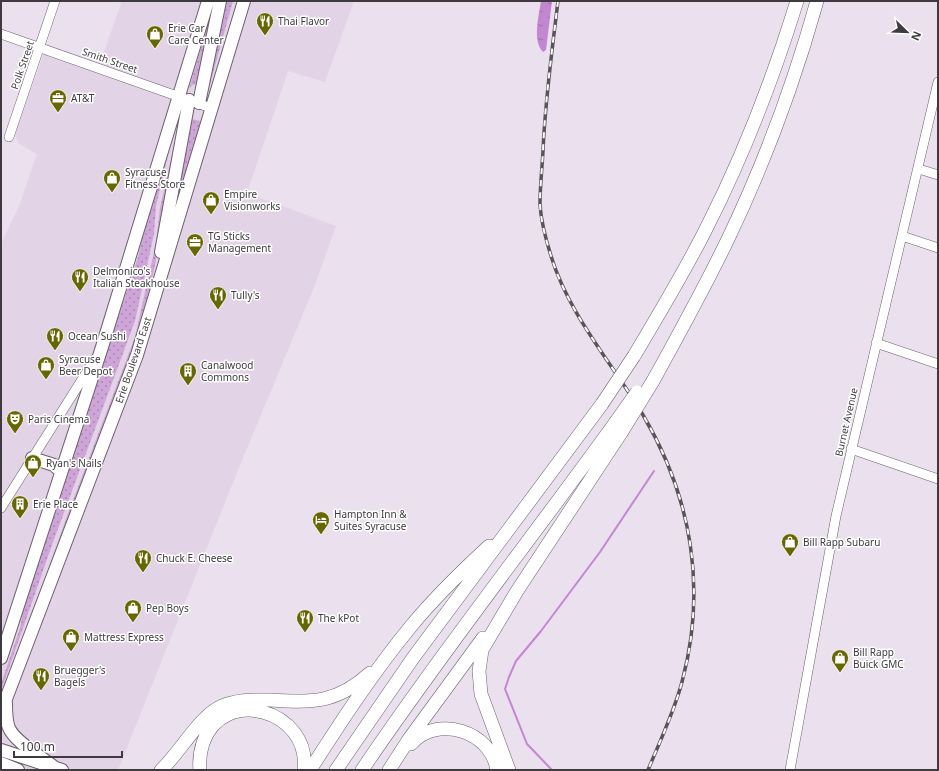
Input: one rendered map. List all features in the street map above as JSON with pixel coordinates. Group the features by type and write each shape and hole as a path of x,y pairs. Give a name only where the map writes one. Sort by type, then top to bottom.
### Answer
{"highway":[{"path":"336,770 366,724 508,529 602,404 634,356 678,283 734,170 770,80 797,1"},
{"path":"509,770 481,694 479,671 485,643 689,315 728,239 771,139 802,54 817,1"},
{"path":"362,770 431,670 618,428"},
{"path":"310,770 383,661 413,624 464,569 508,529"},
{"path":"389,770 409,739 517,592"},
{"path":"161,770 199,726 220,707 232,702 248,699 302,702 319,701 340,694 363,679 383,661"},
{"path":"200,770 200,752 205,737 212,727 222,719 235,712 250,710 262,711 276,716 287,724 296,734 302,747 304,770"},
{"path":"389,770 413,742 425,733 439,728 455,729 475,737 485,746 492,756 497,770"}],"main road":[{"path":"150,311 208,1"},
{"path":"1,658 102,347 189,100 220,1"},
{"name":"Erie Boulevard East","path":"1,712 126,386 244,1"},
{"path":"32,458 54,465 62,472"},
{"path":"6,700 7,721 10,730 16,738 58,768"},
{"path":"1,750 58,768"},
{"path":"1,763 18,770"}],"street":[{"name":"Polk Street","path":"9,137 55,1"},
{"name":"Smith Street","path":"1,34 211,108"},
{"name":"Burnet Avenue","path":"790,770 836,516 876,343 919,169 938,82"},
{"path":"919,169 938,175"},
{"path":"902,236 938,248"},
{"path":"876,343 938,364"},
{"path":"1,508 102,347"},
{"path":"851,449 938,478"}],"shaded area":[{"path":"122,1 354,1 325,82 288,71 247,193 336,226 315,285 236,475 118,770 1,770 1,244 19,206 37,154 19,144 15,135 47,44 100,63"},
{"path":"224,1 233,1 210,84 207,85"},
{"path":"213,7 197,84 192,85 189,89"},
{"path":"181,116 185,117 143,324 24,639 67,516 135,337 156,243 160,208"},
{"path":"191,119 201,121 179,194 177,195"},
{"path":"175,125 156,206 154,234 135,321 52,545 1,691 1,684 20,628 24,605 138,257 146,218"}],"water":[{"path":"541,1 552,1 546,50 543,52 537,35"}],"waterway":[{"path":"552,770 527,744 505,689 509,677 516,661 541,631 600,552 654,471"}],"railway":[{"path":"558,1 544,132 540,204 544,231 559,278 580,319 643,415 660,446 673,479 683,511 690,545 694,579 690,647 682,682 675,704 648,770"}],"place":[{"name":"Thai Flavor","path":"265,36"},
{"name":"Erie Car Care Center","path":"155,49"},
{"name":"AT&T","path":"58,113"},
{"name":"Syracuse Fitness Store","path":"112,193"},
{"name":"Empire Visionworks","path":"211,215"},
{"name":"TG Sticks Management","path":"195,257"},
{"name":"Delmonico's Italian Steakhouse","path":"80,292"},
{"name":"Tully's","path":"218,310"},
{"name":"Ocean Sushi","path":"55,351"},
{"name":"Syracuse Beer Depot","path":"46,380"},
{"name":"Canalwood Commons","path":"188,386"},
{"name":"Paris Cinema","path":"15,434"},
{"name":"Ryan's Nails","path":"33,478"},
{"name":"Erie Place","path":"20,519"},
{"name":"Hampton Inn & Suites Syracuse","path":"321,535"},
{"name":"Bill Rapp Subaru","path":"790,557"},
{"name":"Chuck E. Cheese","path":"143,573"},
{"name":"Pep Boys","path":"133,623"},
{"name":"The kPot","path":"305,633"},
{"name":"Mattress Express","path":"71,652"},
{"name":"Bill Rapp Buick GMC","path":"840,673"},
{"name":"Bruegger's Bagels","path":"41,691"}]}
